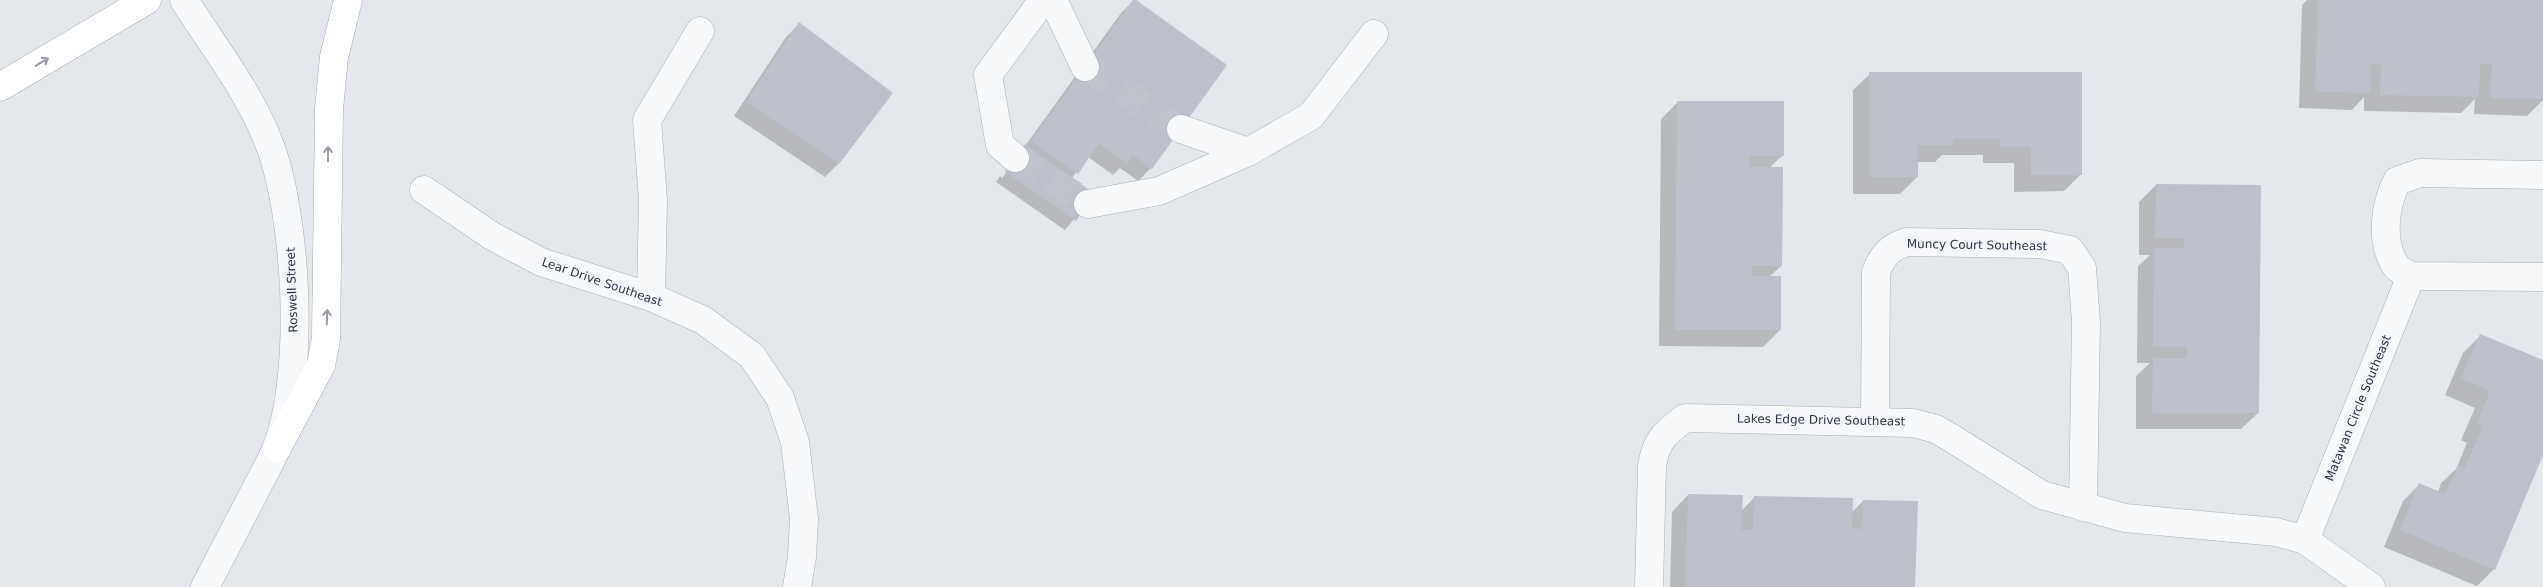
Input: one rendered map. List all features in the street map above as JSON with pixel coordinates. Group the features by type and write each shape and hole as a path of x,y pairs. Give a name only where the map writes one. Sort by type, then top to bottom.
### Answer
{"main road":[{"path":"0,87 147,0"},
{"path":"277,448 322,365 326,339 329,109 334,57 348,0"}],"street":[{"name":"Roswell Street","path":"184,0 255,110 270,143 281,183 292,263 294,353 289,398 277,448 205,587"},
{"path":"1015,158 1000,145 988,75 1043,0"},
{"path":"1053,0 1085,67"},
{"path":"651,297 653,200 647,120 700,31"},
{"path":"1088,204 1159,191 1248,152 1311,116 1374,34"},
{"path":"1181,129 1248,152"},
{"path":"2543,175 2420,173 2397,181 2388,199 2386,229 2389,250 2396,267 2411,276 2543,277"},
{"name":"Lear Drive Southeast","path":"424,190 492,236 541,262 651,297 703,320 752,356 780,398 795,442 804,519 802,557 797,587"},
{"name":"Muncy Court Southeast","path":"1875,420 1876,272 1882,258 1895,245 1907,242 2040,244 2070,250 2082,268 2086,322 2083,507"},
{"name":"Matawan Circle Southeast","path":"2305,540 2411,276"},
{"name":"Lakes Edge Drive Southeast","path":"1649,587 1654,450 1664,435 1685,418 1913,422 1936,429 2042,495 2125,518 2276,532 2305,540 2371,587"}],"building":[{"path":"1133,0 1136,0 1227,65 1152,169 1133,155 1127,163 1099,143 1078,174 1031,141"},
{"path":"2318,0 2543,0 2543,99 2490,98 2492,64 2480,64 2479,97 2380,95 2381,64 2370,64 2370,93 2315,92"},
{"path":"799,22 893,93 839,164 746,102"},
{"path":"1869,72 2082,72 2082,175 2031,175 2031,147 2000,147 2000,139 1953,139 1953,145 1918,145 1918,177 1870,177"},
{"path":"1677,101 1784,101 1784,156 1749,156 1749,167 1783,167 1782,266 1752,266 1752,276 1781,276 1781,330 1675,330"},
{"path":"1025,144 1095,194 1076,221 1005,172"},
{"path":"2156,184 2261,185 2259,413 2152,413 2153,358 2187,358 2187,347 2153,347 2154,248 2184,248 2184,238 2155,238"},
{"path":"2480,334 2543,360 2543,455 2495,570 2400,530 2419,483 2445,494 2458,465 2465,468 2483,426 2477,423 2490,391 2461,378"},
{"path":"1688,494 1743,495 1741,530 1753,530 1754,496 1853,498 1852,528 1862,529 1863,500 1918,501 1915,587 1685,587"}],"tunnel":[{"path":"1085,67 1181,129"},
{"path":"1015,158 1088,204"}]}
